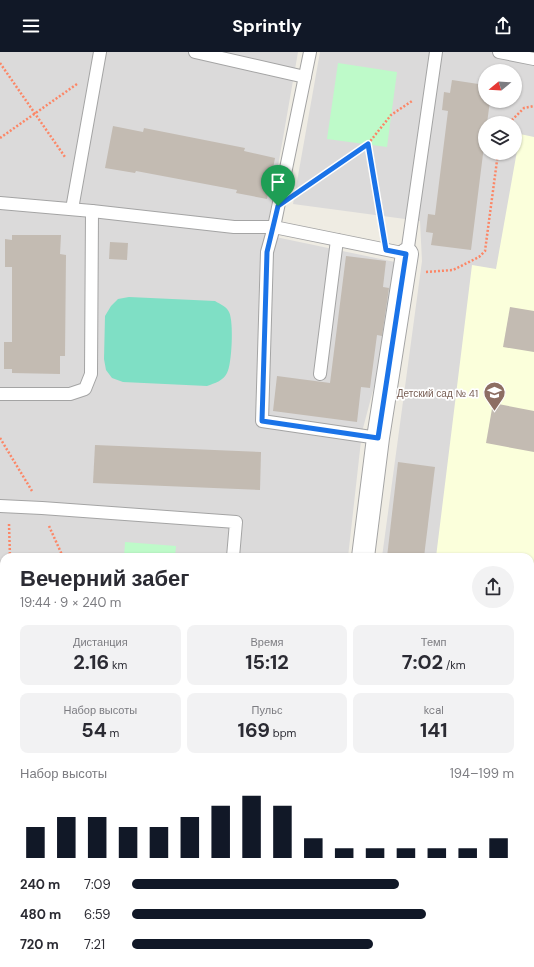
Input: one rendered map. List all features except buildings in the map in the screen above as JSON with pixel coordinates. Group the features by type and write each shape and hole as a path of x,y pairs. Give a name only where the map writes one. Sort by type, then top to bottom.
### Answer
{"street":[{"path":"364,553 378,438 396,252"}],"lane":[{"path":"72,209 100,52"},
{"path":"195,52 305,77"},
{"path":"310,52 274,227 267,252 262,421 378,438"},
{"path":"0,203 92,211 234,227 274,227 396,252 436,52"},
{"path":"499,52 534,59"},
{"path":"0,394 70,394 85,389 91,374 92,211"},
{"path":"320,374 337,240"},
{"path":"0,506 236,522 233,553"}],"path":[{"path":"0,63 78,176"},
{"path":"0,138 97,70"},
{"path":"516,116 524,108 534,106"},
{"path":"278,206 368,144 391,115"},
{"path":"368,144 396,252"},
{"path":"420,273 453,270 479,257 485,251 497,160"},
{"path":"8,518 10,553"}],"shaded area":[{"path":"0,52 298,52 266,235 395,262 376,379 362,432 348,553 0,553"},
{"path":"320,52 534,52 534,553 383,553 422,261 420,221 293,204"},
{"name":"Детский сад № 41","path":"522,134 534,137 534,553 436,553 472,265 496,269 515,160 522,160"}],"green space":[{"path":"338,63 397,72 387,147 327,139"},
{"path":"129,297 215,301 225,307 231,317 232,333 229,368 225,376 207,386 123,382 112,378 106,370 104,359 105,316 111,306 118,299"},
{"path":"125,542 176,546 175,553 124,553"}],"place":[{"name":"Детский сад № 41","path":"494,412"}],"route":[{"path":"368,144 386,250 406,254 378,438 262,421 267,252 278,206 368,144"}]}
